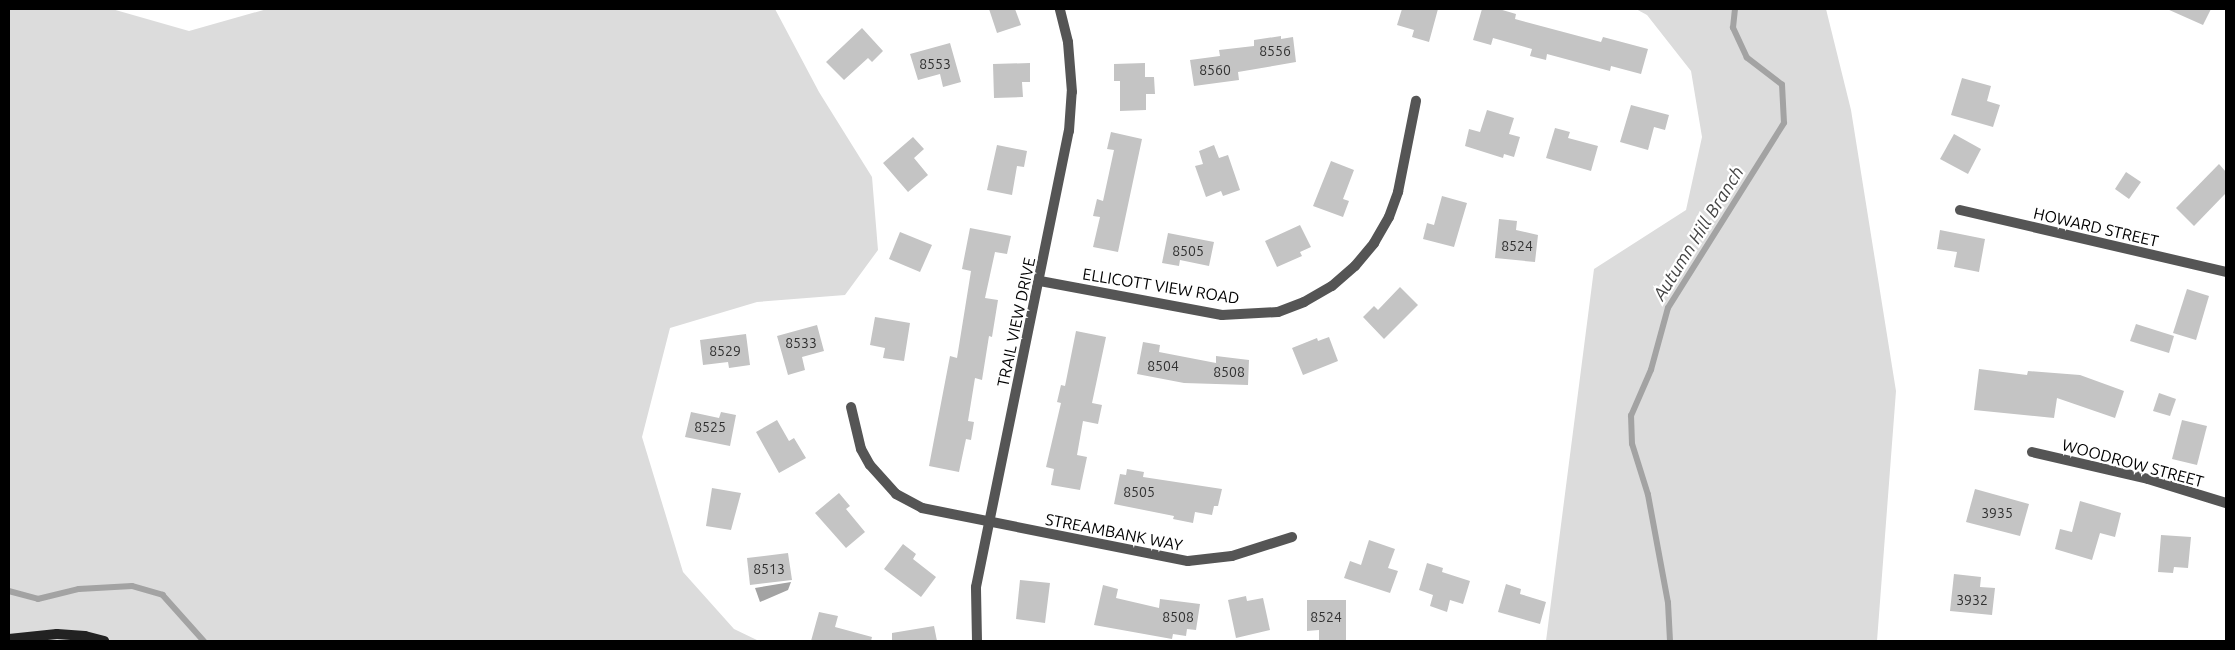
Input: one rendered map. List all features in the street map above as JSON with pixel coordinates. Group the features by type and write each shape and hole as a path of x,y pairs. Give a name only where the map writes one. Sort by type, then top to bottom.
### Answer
{"street":[{"name":"TRAIL VIEW DRIVE","path":"977,641 976,587 1061,178 1072,92 1068,42 1060,9"},
{"name":"ELLICOTT VIEW ROAD","path":"1040,282 1222,315 1278,312 1304,302 1332,286 1355,266 1374,243 1389,217 1398,192 1416,102"},
{"name":"HOWARD STREET","path":"1960,210 2226,272"},
{"name":"STREAMBANK WAY","path":"851,407 861,449 875,472 896,494 922,508 988,523 1188,561 1232,556 1292,537"},
{"name":"WOODROW STREET","path":"2032,452 2148,479 2226,503"},
{"path":"9,639 57,634 85,636 104,641"}],"shaded area":[{"path":"9,9 112,9 189,31 267,9 775,9 819,92 872,177 878,250 845,295 757,302 670,328 642,437 683,572 734,629 759,641 9,641"},
{"path":"1636,9 1826,9 1851,110 1896,391 1877,641 1546,641 1594,269 1686,210 1702,137 1691,71 1647,15"},
{"path":"791,582 788,590 760,602 755,588"}],"building":[{"path":"989,9 1015,9 1021,25 997,33"},
{"path":"1402,9 1438,9 1429,42 1412,37 1414,30 1397,25"},
{"path":"1482,9 1499,9 1516,14 1515,19 1601,42 1603,37 1648,49 1641,74 1611,66 1610,71 1547,54 1546,60 1530,56 1532,49 1493,38 1491,45 1473,40"},
{"path":"2167,9 2211,9 2203,25"},
{"path":"862,28 883,51 872,62 868,58 844,80 826,62"},
{"path":"1281,36 1281,39 1293,37 1296,62 1238,72 1239,80 1194,86 1190,60 1220,56 1219,50 1254,46 1254,40"},
{"path":"950,43 961,82 943,87 940,74 918,80 910,54"},
{"path":"1030,63 1030,82 1022,82 1023,97 994,98 993,64"},
{"path":"1145,63 1145,77 1154,77 1155,94 1146,94 1146,110 1120,111 1120,81 1114,81 1114,64"},
{"path":"1962,78 1991,86 1987,101 2000,105 1993,127 1951,115"},
{"path":"1631,105 1669,115 1665,130 1654,127 1648,150 1620,142"},
{"path":"1487,110 1514,118 1509,134 1520,137 1514,157 1504,154 1503,158 1465,146 1469,129 1480,132"},
{"path":"1555,128 1570,132 1568,138 1598,146 1591,171 1546,158"},
{"path":"1111,132 1142,139 1118,252 1093,247 1100,217 1093,216 1097,199 1103,201 1114,150 1107,149"},
{"path":"1954,134 1981,149 1968,174 1940,159"},
{"path":"913,137 924,149 914,158 928,175 908,192 883,163"},
{"path":"997,145 1027,151 1024,167 1017,166 1012,195 987,190"},
{"path":"1214,145 1219,158 1228,155 1240,190 1223,196 1221,191 1206,197 1195,166 1203,164 1199,151"},
{"path":"1331,161 1354,170 1343,199 1349,201 1343,217 1313,206"},
{"path":"2219,164 2226,172 2226,193 2194,226 2176,208"},
{"path":"2126,172 2141,182 2129,199 2115,189"},
{"path":"1442,196 1467,203 1454,247 1423,239 1427,223 1434,225"},
{"path":"1499,219 1517,221 1516,230 1538,235 1535,262 1495,258"},
{"path":"1300,225 1311,247 1300,252 1302,256 1277,267 1265,241"},
{"path":"970,228 1011,236 1007,254 995,252 985,298 998,300 992,337 989,336 982,380 975,378 968,421 974,422 971,440 966,439 959,472 929,466 950,356 957,358 971,271 962,269"},
{"path":"1940,230 1985,239 1979,272 1954,267 1957,252 1937,249"},
{"path":"900,232 932,245 920,272 889,259"},
{"path":"1168,233 1214,242 1209,266 1180,260 1179,266 1162,263"},
{"path":"1400,287 1418,305 1384,339 1363,317 1374,306 1378,310"},
{"path":"2187,289 2209,296 2196,340 2173,333"},
{"path":"875,317 910,323 904,361 883,358 885,348 870,345"},
{"path":"2136,324 2174,336 2169,353 2130,341"},
{"path":"817,325 824,351 802,357 805,370 788,375 777,336"},
{"path":"1076,331 1106,337 1092,403 1102,405 1098,424 1083,421 1077,455 1087,457 1080,490 1051,485 1054,469 1046,467 1061,403 1057,402 1061,385 1065,386"},
{"path":"746,334 750,365 729,368 728,362 703,365 700,340"},
{"path":"1329,337 1338,361 1303,375 1292,348 1317,338 1318,341"},
{"path":"1143,342 1160,345 1159,352 1216,363 1216,356 1249,360 1248,385 1184,383 1137,374"},
{"path":"1979,369 2027,375 2028,371 2080,375 2124,391 2115,418 2057,398 2054,418 1974,410"},
{"path":"2159,393 2176,399 2170,416 2153,411"},
{"path":"691,412 719,418 721,412 736,415 730,446 685,437"},
{"path":"777,420 789,441 794,438 806,458 779,473 756,432"},
{"path":"2182,420 2207,426 2197,465 2172,459"},
{"path":"1127,469 1144,472 1143,477 1222,489 1218,506 1214,506 1212,515 1195,512 1193,523 1173,519 1174,516 1114,504 1120,474 1126,475"},
{"path":"712,488 741,493 731,530 706,526"},
{"path":"1975,489 2029,504 2020,536 1966,522"},
{"path":"839,493 850,506 846,509 865,532 846,548 815,513"},
{"path":"2080,501 2121,513 2115,537 2100,533 2092,560 2055,549 2060,529 2072,532"},
{"path":"2161,535 2191,537 2188,568 2174,567 2173,573 2158,572"},
{"path":"1369,540 1395,549 1388,568 1398,571 1390,593 1344,578 1350,561 1361,565"},
{"path":"903,544 916,554 913,559 936,577 921,597 884,569"},
{"path":"788,553 792,580 750,585 747,558"},
{"path":"1427,563 1443,568 1442,572 1470,581 1463,604 1450,600 1447,612 1430,606 1433,595 1419,590"},
{"path":"1954,574 1981,577 1980,587 1995,588 1992,615 1950,611"},
{"path":"1020,580 1050,583 1045,623 1016,619"},
{"path":"1506,584 1521,589 1520,594 1546,602 1540,624 1498,612"},
{"path":"1103,585 1118,589 1116,598 1159,608 1160,599 1200,604 1196,630 1187,629 1186,636 1173,634 1172,639 1094,625"},
{"path":"1246,596 1247,601 1263,598 1270,630 1236,638 1228,600"},
{"path":"1307,600 1346,600 1346,641 1319,641 1319,630 1307,631"},
{"path":"819,612 838,616 835,627 872,637 871,641 811,641"},
{"path":"934,626 937,641 892,641 892,633"}],"waterway":[{"name":"Autumn Hill Branch","path":"1670,641 1668,603 1648,495 1632,444 1631,416 1651,370 1668,308 1784,123 1782,85 1747,58 1733,28 1735,9"},
{"path":"9,591 38,599 79,589 132,586 163,595 204,641"}]}
